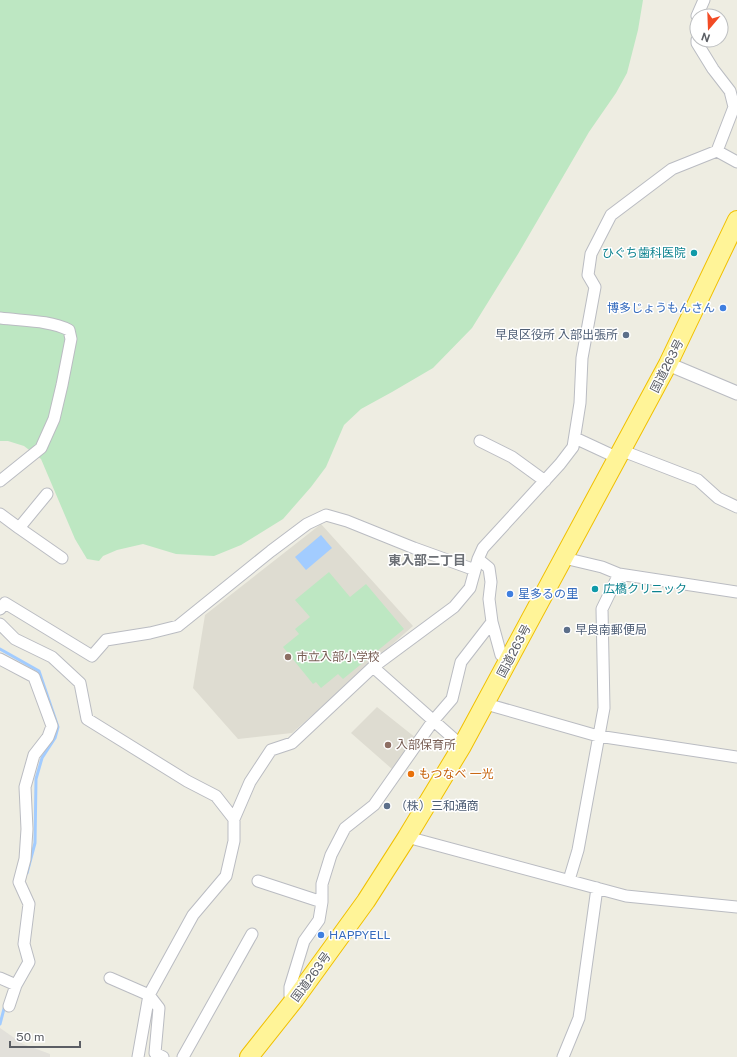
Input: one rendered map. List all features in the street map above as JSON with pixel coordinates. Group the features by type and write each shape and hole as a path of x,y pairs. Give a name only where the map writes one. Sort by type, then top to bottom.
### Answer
{"highway":[{"name":"国道263号","path":"255,1054 366,901 462,746 668,364 737,220"}],"street":[{"path":"138,1057 142,1044 149,995 193,915 226,876 234,841 234,819 250,782 271,750 292,743 373,667 454,607 470,588 483,548 545,481 573,447 580,403 582,358 595,287 588,275 591,254 611,215 672,168 717,151 734,107 730,91 713,69 700,48"},
{"path":"717,151 737,162"},
{"path":"0,318 41,322 61,326 69,330 71,339 69,357 54,419 41,448 0,481"},
{"path":"668,364 737,393"},
{"path":"574,438 698,480 718,498 737,506"},
{"path":"480,441 512,457 545,481"},
{"path":"19,528 47,494"},
{"path":"0,514 62,558"},
{"path":"0,609 5,603 92,656 106,640 150,633 178,626 271,551 307,524 326,515 347,521 414,548 489,568 491,582 489,599 492,622 501,655 509,660"},
{"path":"564,558 602,566 619,574 737,592"},
{"path":"569,880 578,850 604,708 602,609 619,574"},
{"path":"295,999 290,996 290,987 304,941 319,920 322,902 322,884 331,855 345,828 374,805 433,721 452,699 461,662 492,622"},
{"path":"0,624 15,639 52,657 80,683 87,719 187,781 216,796 234,819"},
{"path":"0,659 34,677 52,726 48,738 34,755 25,787 27,829 25,859 19,882 29,904 24,944 28,957 10,982 9,1006"},
{"path":"373,667 462,746"},
{"path":"486,704 598,736 737,757"},
{"path":"407,837 626,896 737,907"},
{"path":"258,881 322,902"},
{"path":"563,1057 579,1018 597,888"},
{"path":"183,1057 252,934"},
{"path":"110,978 149,995 159,1008 159,1055"},
{"path":"142,1044 159,1055"}],"shaded area":[{"name":"市立入部小学校","path":"321,524 413,626 292,733 238,739 193,688 205,615"},
{"path":"377,707 416,738 392,769 351,733"},
{"path":"0,1028 23,1044 50,1054 50,1057 0,1057"}],"green space":[{"path":"0,0 643,0 638,30 627,73 616,93 589,132 518,254 472,328 433,368 361,409 344,425 326,467 283,519 241,545 214,556 176,554 143,544 117,550 103,556 99,561 87,559 75,539 41,459 24,446 8,441 0,441"},
{"path":"329,572 350,597 366,584 404,629 343,679 338,674 321,688 316,682 313,684 283,647 299,634 295,629 310,617 295,600"}],"water":[{"path":"321,535 332,548 306,570 295,557"}],"waterway":[{"path":"0,649 39,671 58,727 55,738 42,758 36,779 35,843 27,873"},
{"path":"0,1024 5,1005"}],"place":[{"name":"ひぐち歯科医院","path":"694,253"},
{"name":"博多じょうもんさん","path":"723,308"},
{"name":"早良区役所 入部出張所","path":"626,335"},
{"name":"広橋クリニック","path":"595,589"},
{"name":"星多るの里","path":"510,594"},
{"name":"早良南郵便局","path":"567,630"},
{"name":"市立入部小学校","path":"288,657"},
{"name":"入部保育所","path":"388,745"},
{"name":"もつなべ 一光","path":"411,774"},
{"name":"（株）三和通商","path":"387,806"},
{"name":"HAPPYELL","path":"321,935"}],"district":[{"name":"東入部二丁目","path":"427,560"}]}
